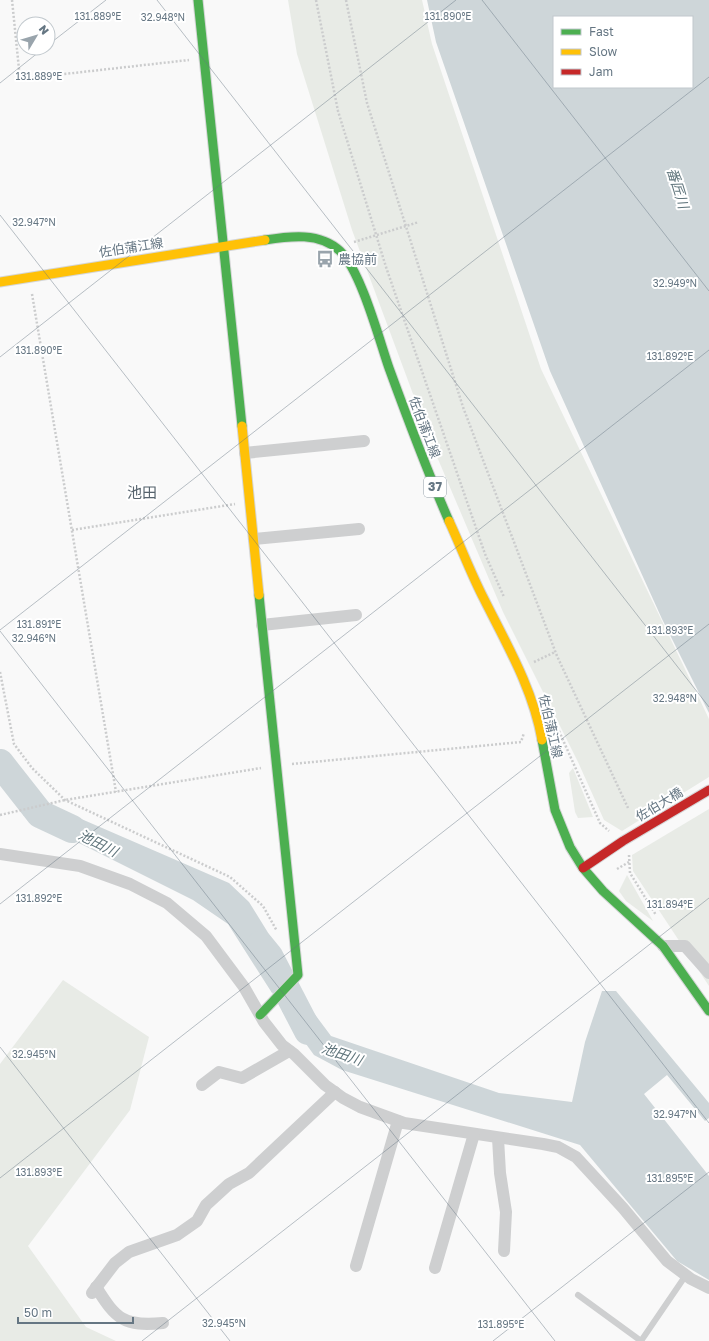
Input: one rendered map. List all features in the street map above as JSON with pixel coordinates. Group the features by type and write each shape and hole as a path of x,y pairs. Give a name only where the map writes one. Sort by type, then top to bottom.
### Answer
{"main road":[{"path":"198,0 298,975 260,1014"},
{"name":"佐伯蒲江線","path":"0,282 224,245 285,237 308,237 324,241 341,252 358,278 425,464 483,597 526,683 539,722 555,810 570,847 583,868 614,903 642,925 664,946 709,1011"},
{"name":"佐伯大橋","path":"583,868 623,841 709,790"}],"street":[{"path":"245,453 364,441"},
{"path":"254,539 359,529"},
{"path":"262,625 356,614"},
{"path":"0,854 80,866 130,884 167,903 206,936 244,987 260,1014 282,1045 335,1092 360,1107 398,1121 558,1147 571,1153 584,1164 666,1261 686,1275 709,1288"},
{"path":"664,946 685,946 709,973"},
{"path":"202,1085 219,1072 242,1078 289,1051"},
{"path":"163,1323 144,1325 130,1322 111,1311 94,1290 115,1263 129,1252 177,1235 197,1221 206,1205 229,1184 249,1173 335,1092"},
{"path":"356,1266 398,1121"},
{"path":"435,1268 474,1134"},
{"path":"498,1138 500,1173 506,1212 504,1251"}],"lane":[{"path":"578,1295 641,1341 686,1275"}],"path":[{"path":"12,0 20,79 204,59"},
{"path":"316,0 338,111 376,235 440,428 485,554 506,604"},
{"path":"346,0 367,103 463,407 556,652 628,808"},
{"path":"348,244 419,222"},
{"path":"29,278 116,792"},
{"path":"72,530 250,502"},
{"path":"530,664 556,652"},
{"path":"0,672 14,744 32,768 65,801 230,876 263,906 278,933"},
{"path":"0,815 65,801 277,766 521,742 525,729"},
{"path":"617,870 629,862"}],"shaded area":[{"path":"288,0 422,0 432,44 541,369 709,719 709,777 622,831 604,820 578,762 503,612 432,445 352,230 297,54"},
{"path":"573,768 593,817 578,818 575,812 569,773"},
{"path":"709,809 709,986 633,871 632,855"},
{"path":"627,875 653,921 626,901 619,891"},
{"path":"63,980 149,1037 130,1110 28,1246 86,1327 116,1341 0,1341 0,1064"}],"water":[{"name":"番匠川","path":"427,0 709,0 709,713 662,619 550,371 436,42"},
{"path":"56,808 229,883 249,902 288,965 272,993 228,924 193,900 23,815"},
{"path":"296,989 331,1036 499,1093 572,1102 585,1042 602,991 616,991 709,1103 709,1118 705,1121 667,1075 644,1094 709,1176 709,1280 677,1261 580,1145 342,1070 314,1055 282,1011"}],"waterway":[{"name":"池田川","path":"0,763 40,814 72,829"},
{"name":"池田川","path":"260,945 269,956 308,1031"}],"traffic: fast":[{"path":"198,0 242,426"},
{"path":"265,240 284,237 314,238 332,245 340,251 348,261 369,306 403,407 449,521"},
{"path":"259,595 298,975 260,1015"},
{"path":"542,740 555,810 570,847 583,868 603,891 663,946 709,1011"}],"traffic: slow":[{"path":"0,282 265,240"},
{"path":"242,426 259,595"},
{"path":"449,521 475,580 526,685 538,721 542,740"}],"traffic: jam":[{"path":"583,868 623,841 709,790"}],"place":[{"name":"農協前","path":"325,259"}],"district":[{"name":"池田","path":"142,493"}]}
